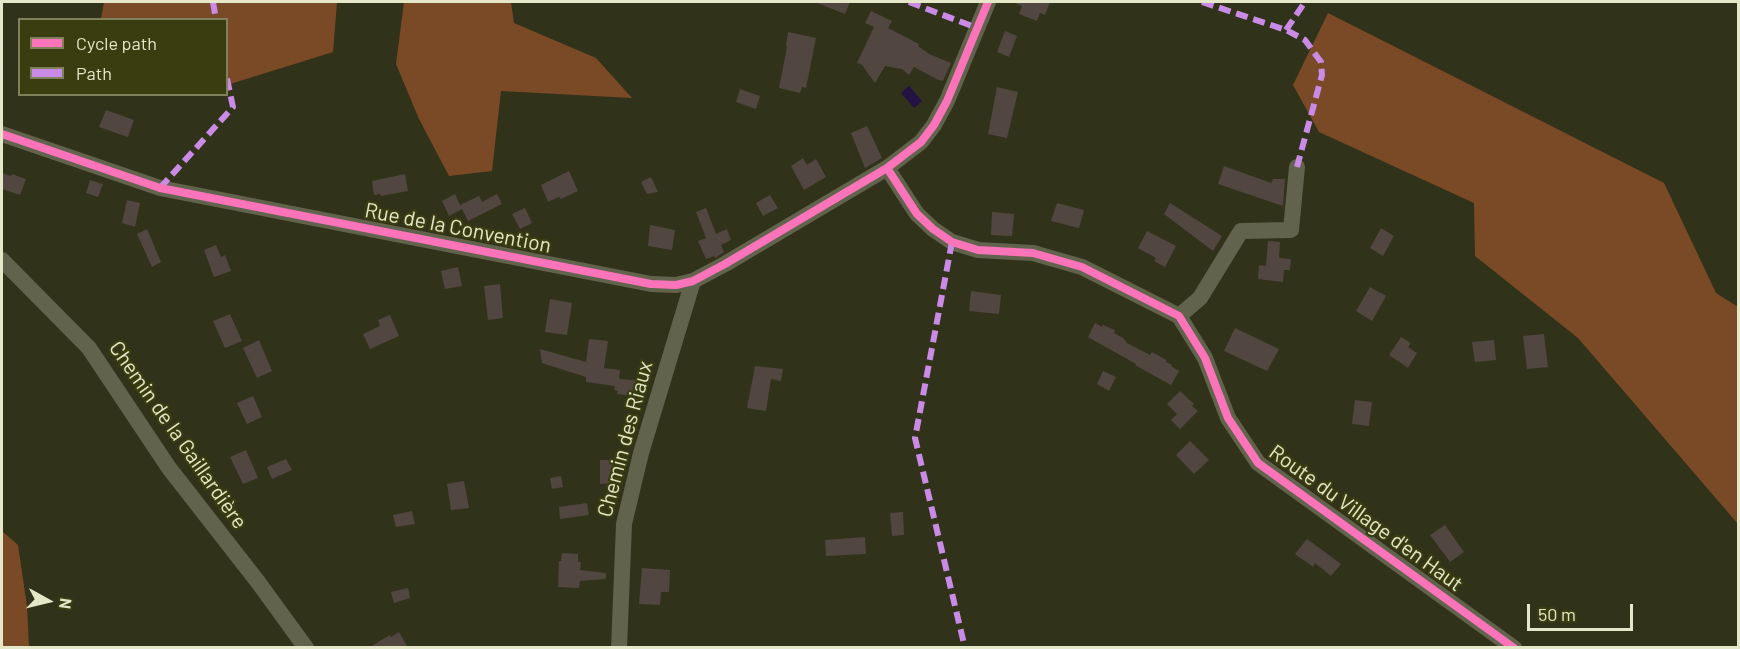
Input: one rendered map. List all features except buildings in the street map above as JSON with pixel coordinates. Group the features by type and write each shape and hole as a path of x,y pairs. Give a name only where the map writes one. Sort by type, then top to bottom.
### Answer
{"street":[{"name":"Rue de la Convention","path":"2,134 160,188 651,284 676,285 693,281 716,269 887,168 921,142 934,125 947,101 988,2"},
{"path":"887,168 917,214 952,242 978,250 1033,253 1082,267 1179,316 1200,298 1241,231 1291,230 1297,167"},
{"name":"Chemin de la Gaillardière","path":"2,260 89,348 169,468 306,648"},
{"name":"Chemin des Riaux","path":"619,648 624,524 641,453 693,281"},
{"name":"Route du Village d'en Haut","path":"1179,316 1205,358 1228,418 1258,464 1514,648"}],"shaded area":[{"path":"104,2 337,2 333,52 228,85 228,18 101,18"},
{"path":"404,2 511,2 514,23 596,58 632,98 501,91 492,171 449,176 419,119 396,64"},
{"path":"1328,13 1664,183 1716,293 1738,307 1738,524 1578,338 1475,256 1474,203 1319,132 1293,85"},
{"path":"909,86 922,101 914,108 901,93"},
{"path":"2,531 18,545 27,606 29,647 2,647"}],"marked path":[{"path":"213,2 216,18"},
{"path":"909,2 977,28"},
{"path":"1202,2 1286,30 1305,40 1321,62 1322,75 1297,167"},
{"path":"1286,30 1305,2"},
{"path":"160,188 233,107 228,83"},
{"path":"952,242 915,438 965,648"}],"cycle path":[{"path":"2,134 160,188 651,284 676,285 693,281 725,264 887,168 921,142 934,125 947,101 988,2"},
{"path":"887,168 917,214 952,242 978,250 1033,253 1082,267 1179,316 1205,358 1228,418 1258,463 1514,648"}]}
